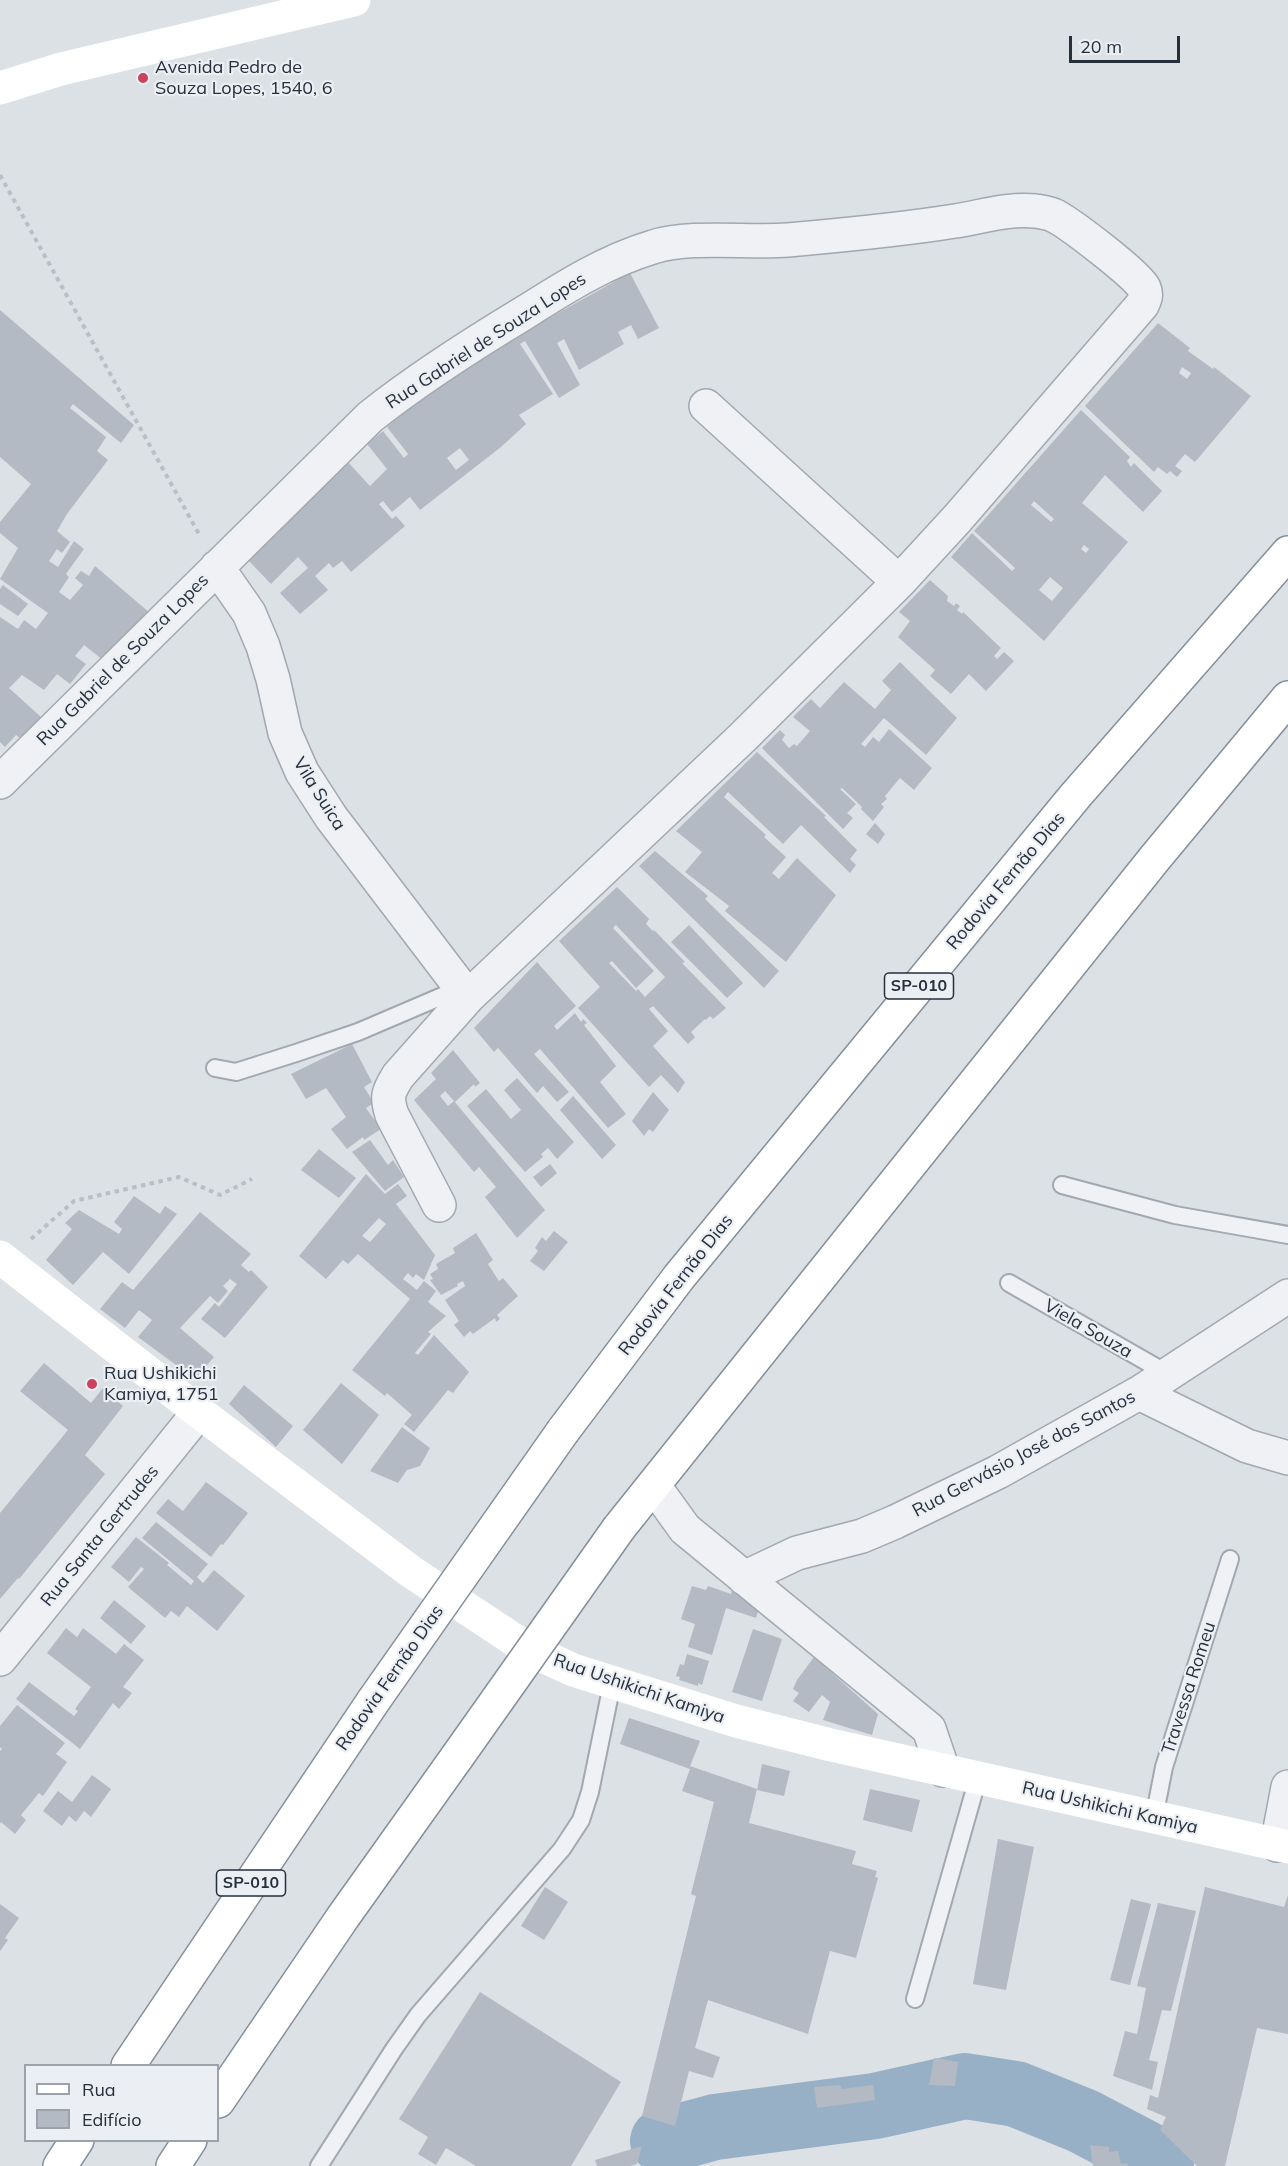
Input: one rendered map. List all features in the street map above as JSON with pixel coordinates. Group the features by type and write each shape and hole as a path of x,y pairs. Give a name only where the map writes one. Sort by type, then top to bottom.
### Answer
{"main road":[{"path":"0,88 61,69 354,0"},
{"name":"Rodovia Fernão Dias","path":"129,2064 374,1700 563,1431 679,1277 1061,813 1288,553"},
{"path":"219,2100 343,1917 619,1528 1155,858 1288,698"},
{"name":"Rua Ushikichi Kamiya","path":"4,1260 199,1412 410,1571 528,1649 573,1670 736,1721 1283,1846"},
{"path":"60,2166 76,2142"},
{"path":"173,2166 189,2142"}],"street":[{"name":"Rua Gabriel de Souza Lopes","path":"0,782 370,417 406,388 577,280 622,258 655,246 684,242 785,240 908,228 1007,212 1035,211 1054,215 1137,279 1145,291 1146,298 957,519 900,582"},
{"path":"439,1205 392,1115 388,1101 390,1090 398,1076 465,993 742,738 900,582 706,406"},
{"name":"Vila Suica","path":"217,567 249,613 263,646 285,733 302,772 331,817 465,993"},
{"name":"Rua Gervásio José dos Santos","path":"744,1578 797,1553 862,1536 998,1472 1139,1393 1281,1309"},
{"path":"1139,1393 1247,1446 1288,1458"},
{"name":"Rua Santa Gertrudes","path":"0,1659 199,1412"},
{"path":"654,1486 686,1529 929,1729 943,1770"},
{"path":"1283,1846 1288,1787"}],"lane":[{"path":"215,1068 236,1072 358,1032 465,993"},
{"path":"1062,1185 1175,1215 1288,1235"},
{"name":"Viela Souza","path":"1009,1283 1168,1374"},
{"name":"Travessa Romeu","path":"1154,1818 1164,1767 1230,1559"},
{"path":"319,2166 418,2015 562,1849 581,1820 590,1792 612,1683"},
{"path":"915,2000 978,1778"}],"path":[{"path":"0,175 217,567"},
{"path":"4,1260 74,1201 179,1177 220,1195 252,1179"}],"building":[{"path":"630,273 659,328 638,339 631,325 618,332 624,344 579,370 564,339 557,343 580,385 559,398 525,341 520,344 553,394 519,415 526,424 501,447 420,510 410,497 392,512 383,501 379,504 392,519 396,516 405,526 351,572 342,561 333,568 329,563 315,576 328,590 300,614 280,593 308,568 298,557 271,584 246,558 346,460 370,486 387,469 367,444 383,431 404,458 408,454 387,427 477,358","holes":["460,448 469,460 456,470 447,458"]},
{"path":"0,310 134,425 121,443 73,404 70,408 106,437 97,451 108,460 57,531 70,542 62,553 57,549 49,561 58,567 74,541 84,549 66,574 69,577 59,592 70,600 83,585 75,578 81,571 89,576 95,566 150,613 103,660 84,645 75,656 86,664 70,684 57,674 44,690 22,675 9,688 41,717 21,739 16,735 5,747 0,742 0,617 18,629 24,620 36,629 48,613 0,579 18,548 0,533 0,522 31,484 0,457"},
{"path":"1158,323 1190,348 1188,351 1213,369 1214,367 1251,396 1195,462 1185,454 1175,466 1182,471 1177,477 1170,471 1167,474 1158,467 1154,472 1085,406","holes":["1182,367 1191,373 1187,379 1179,373"]},
{"path":"1081,410 1130,457 1127,461 1131,467 1134,463 1162,491 1143,512 1105,475 1082,503 1128,542 1044,641 951,557 972,533 1012,571 1015,568 974,531","holes":["1034,501 1054,519 1051,522 1031,505","1084,545 1089,549 1086,553 1081,549","1050,577 1063,588 1052,601 1039,590"]},
{"path":"930,580 948,596 947,601 954,606 956,603 960,606 957,610 962,614 963,612 1001,648 994,656 997,659 1004,652 1014,661 986,691 969,674 951,694 930,676 935,670 898,637 910,621 899,612"},
{"path":"3,585 28,604 18,616 0,604 0,589"},
{"path":"900,662 957,718 926,755 884,718 861,744 865,747 873,737 879,742 889,729 932,768 914,790 900,778 885,796 887,799 881,804 884,807 873,821 861,809 862,807 842,788 840,789 856,804 847,813 853,818 843,829 762,748 780,730 785,735 782,740 789,748 794,744 797,746 810,731 793,717 811,699 820,708 844,682 875,709 891,690 882,681"},
{"path":"757,752 826,816 824,817 857,850 850,859 856,865 850,873 801,825 783,844 728,792 724,797 766,835 764,837 786,857 772,873 779,879 797,858 836,895 786,962 725,911 729,906 685,872 702,852 676,831"},
{"path":"875,823 885,834 878,844 866,834"},
{"path":"655,851 708,896 705,899 779,971 764,988 639,866"},
{"path":"617,887 649,919 646,924 685,962 682,963 726,1008 713,1019 710,1016 705,1019 691,1032 695,1037 688,1044 653,1006 649,1009 668,1031 653,1046 685,1082 678,1093 661,1075 649,1087 578,1008 600,987 559,941","holes":["616,925 665,977 645,997 638,989 636,991 609,963 612,961 636,988 654,971 613,928"]},
{"path":"689,925 743,983 727,998 671,942"},
{"path":"537,962 576,1006 554,1026 557,1030 575,1013 581,1022 583,1019 587,1023 584,1025 616,1066 600,1082 626,1114 608,1128 540,1049 534,1054 569,1092 557,1102 543,1086 537,1093 498,1048 494,1052 474,1028"},
{"path":"352,1044 372,1082 364,1087 374,1103 366,1108 381,1129 364,1140 363,1137 347,1149 331,1129 346,1117 326,1088 306,1099 291,1074"},
{"path":"453,1050 480,1083 475,1087 474,1084 455,1102 445,1091 440,1096 448,1106 454,1101 545,1210 517,1238 485,1197 496,1187 479,1167 474,1172 414,1100 436,1079 431,1073"},
{"path":"517,1078 574,1142 557,1159 548,1148 541,1154 543,1157 525,1172 467,1106 486,1089 511,1119 521,1110 504,1090"},
{"path":"653,1092 669,1110 653,1132 649,1129 644,1136 632,1121"},
{"path":"573,1096 616,1145 602,1159 560,1110"},
{"path":"370,1140 388,1165 393,1160 404,1177 385,1191 352,1152"},
{"path":"319,1149 356,1178 339,1198 301,1170"},
{"path":"550,1164 557,1173 541,1187 533,1177"},
{"path":"366,1174 385,1194 398,1184 407,1196 396,1204 435,1255 424,1280 416,1274 413,1278 408,1273 403,1279 417,1290 424,1281 436,1291 428,1302 446,1316 428,1332 431,1334 415,1353 418,1355 434,1335 469,1372 453,1393 448,1390 414,1432 404,1424 412,1415 387,1393 385,1396 352,1370 410,1299 358,1254 348,1264 343,1260 326,1279 299,1256","holes":["379,1218 386,1224 370,1242 362,1236"]},
{"path":"134,1196 160,1214 165,1206 177,1214 129,1274 103,1252 73,1285 46,1260 72,1229 65,1223 79,1210 119,1234 122,1229 114,1222"},
{"path":"200,1212 251,1254 241,1265 249,1272 251,1270 268,1287 225,1338 201,1319 215,1303 219,1307 237,1284 230,1279 223,1286 228,1291 218,1303 210,1296 180,1328 214,1357 195,1379 138,1337 152,1320 139,1310 125,1328 100,1309 122,1282 133,1290"},
{"path":"554,1231 568,1242 544,1271 530,1261 538,1251 535,1248 542,1237 546,1241"},
{"path":"476,1233 493,1260 488,1264 499,1281 503,1278 518,1296 497,1315 500,1319 496,1322 495,1318 473,1334 470,1331 464,1337 454,1325 459,1321 445,1300 465,1286 463,1281 441,1295 430,1280 433,1279 430,1274 438,1269 436,1264 455,1253 453,1248"},
{"path":"44,1363 91,1403 103,1388 123,1406 85,1455 105,1474 0,1599 0,1513 68,1430 20,1391"},
{"path":"341,1383 379,1415 342,1464 303,1430"},
{"path":"244,1385 293,1426 276,1447 229,1404"},
{"path":"402,1427 430,1448 420,1466 407,1470 398,1483 370,1471"},
{"path":"206,1482 248,1513 211,1557 156,1513 168,1499 183,1511"},
{"path":"156,1522 208,1564 197,1577 203,1583 214,1570 245,1596 217,1631 187,1606 179,1617 171,1611 165,1618 128,1587 144,1569 141,1567 129,1582 111,1567 136,1537 169,1563 167,1565 191,1585 194,1581 142,1538"},
{"path":"692,1586 706,1590 708,1586 731,1594 732,1590 742,1594 759,1608 756,1618 726,1608 712,1655 688,1647 695,1624 681,1619"},
{"path":"114,1600 146,1626 131,1644 100,1618"},
{"path":"66,1628 77,1637 83,1628 116,1654 124,1644 144,1660 123,1687 132,1693 119,1709 113,1703 80,1749 16,1699 29,1682 74,1716 78,1711 75,1709 91,1687 47,1653"},
{"path":"753,1629 782,1639 762,1701 732,1692"},
{"path":"687,1654 709,1661 702,1685 698,1683 698,1686 679,1680 680,1677 676,1676 680,1664 684,1665"},
{"path":"814,1657 878,1714 872,1735 823,1720 830,1702 822,1695 809,1712 793,1701 799,1693 793,1689 797,1680"},
{"path":"17,1705 65,1743 56,1754 67,1762 43,1796 39,1793 21,1815 26,1820 15,1834 1,1822 0,1824 0,1751 2,1749 0,1747 0,1726"},
{"path":"629,1718 700,1741 690,1766 757,1789 749,1823 856,1851 852,1864 877,1871 875,1877 878,1878 856,1958 830,1951 808,2034 708,2000 695,2048 720,2057 713,2078 689,2071 675,2126 642,2116 696,1896 691,1894 714,1802 682,1791 690,1769 620,1744"},
{"path":"762,1764 790,1771 784,1796 757,1790"},
{"path":"92,1775 111,1789 91,1817 84,1811 76,1822 69,1816 62,1826 43,1811 58,1791 72,1802"},
{"path":"870,1789 920,1800 912,1832 863,1820"},
{"path":"998,1839 1034,1847 1006,1990 973,1984"},
{"path":"545,1887 568,1902 544,1940 521,1926"},
{"path":"1205,1887 1284,1907 1288,1895 1288,2034 1257,2028 1225,2166 1197,2166 1160,2130 1166,2117 1147,2109 1150,2095 1158,2098"},
{"path":"1131,1899 1151,1904 1130,1985 1110,1980"},
{"path":"1158,1903 1196,1911 1171,2011 1162,2010 1149,2060 1158,2062 1152,2090 1113,2076 1125,2031 1137,2034 1146,1988 1137,1986"},
{"path":"0,1904 19,1918 5,1938 8,1940 0,1951"},
{"path":"480,1992 621,2082 571,2166 476,2166 446,2148 436,2165 418,2154 428,2137 399,2119"},
{"path":"934,2058 958,2062 955,2086 929,2085"},
{"path":"840,2085 842,2089 873,2085 875,2100 817,2108 814,2087"},
{"path":"1090,2145 1109,2147 1109,2152 1118,2151 1121,2164 1127,2163 1128,2166 1093,2166"},
{"path":"642,2146 637,2164 597,2166 595,2160"}],"waterway":[{"path":"663,2141 715,2127 875,2106 965,2086 1016,2094 1083,2121 1144,2153 1161,2166"}],"place":[{"name":"Avenida Pedro de Souza Lopes, 1540, 6","path":"143,78"},
{"name":"Rua Ushikichi Kamiya, 1751","path":"92,1384"}]}
